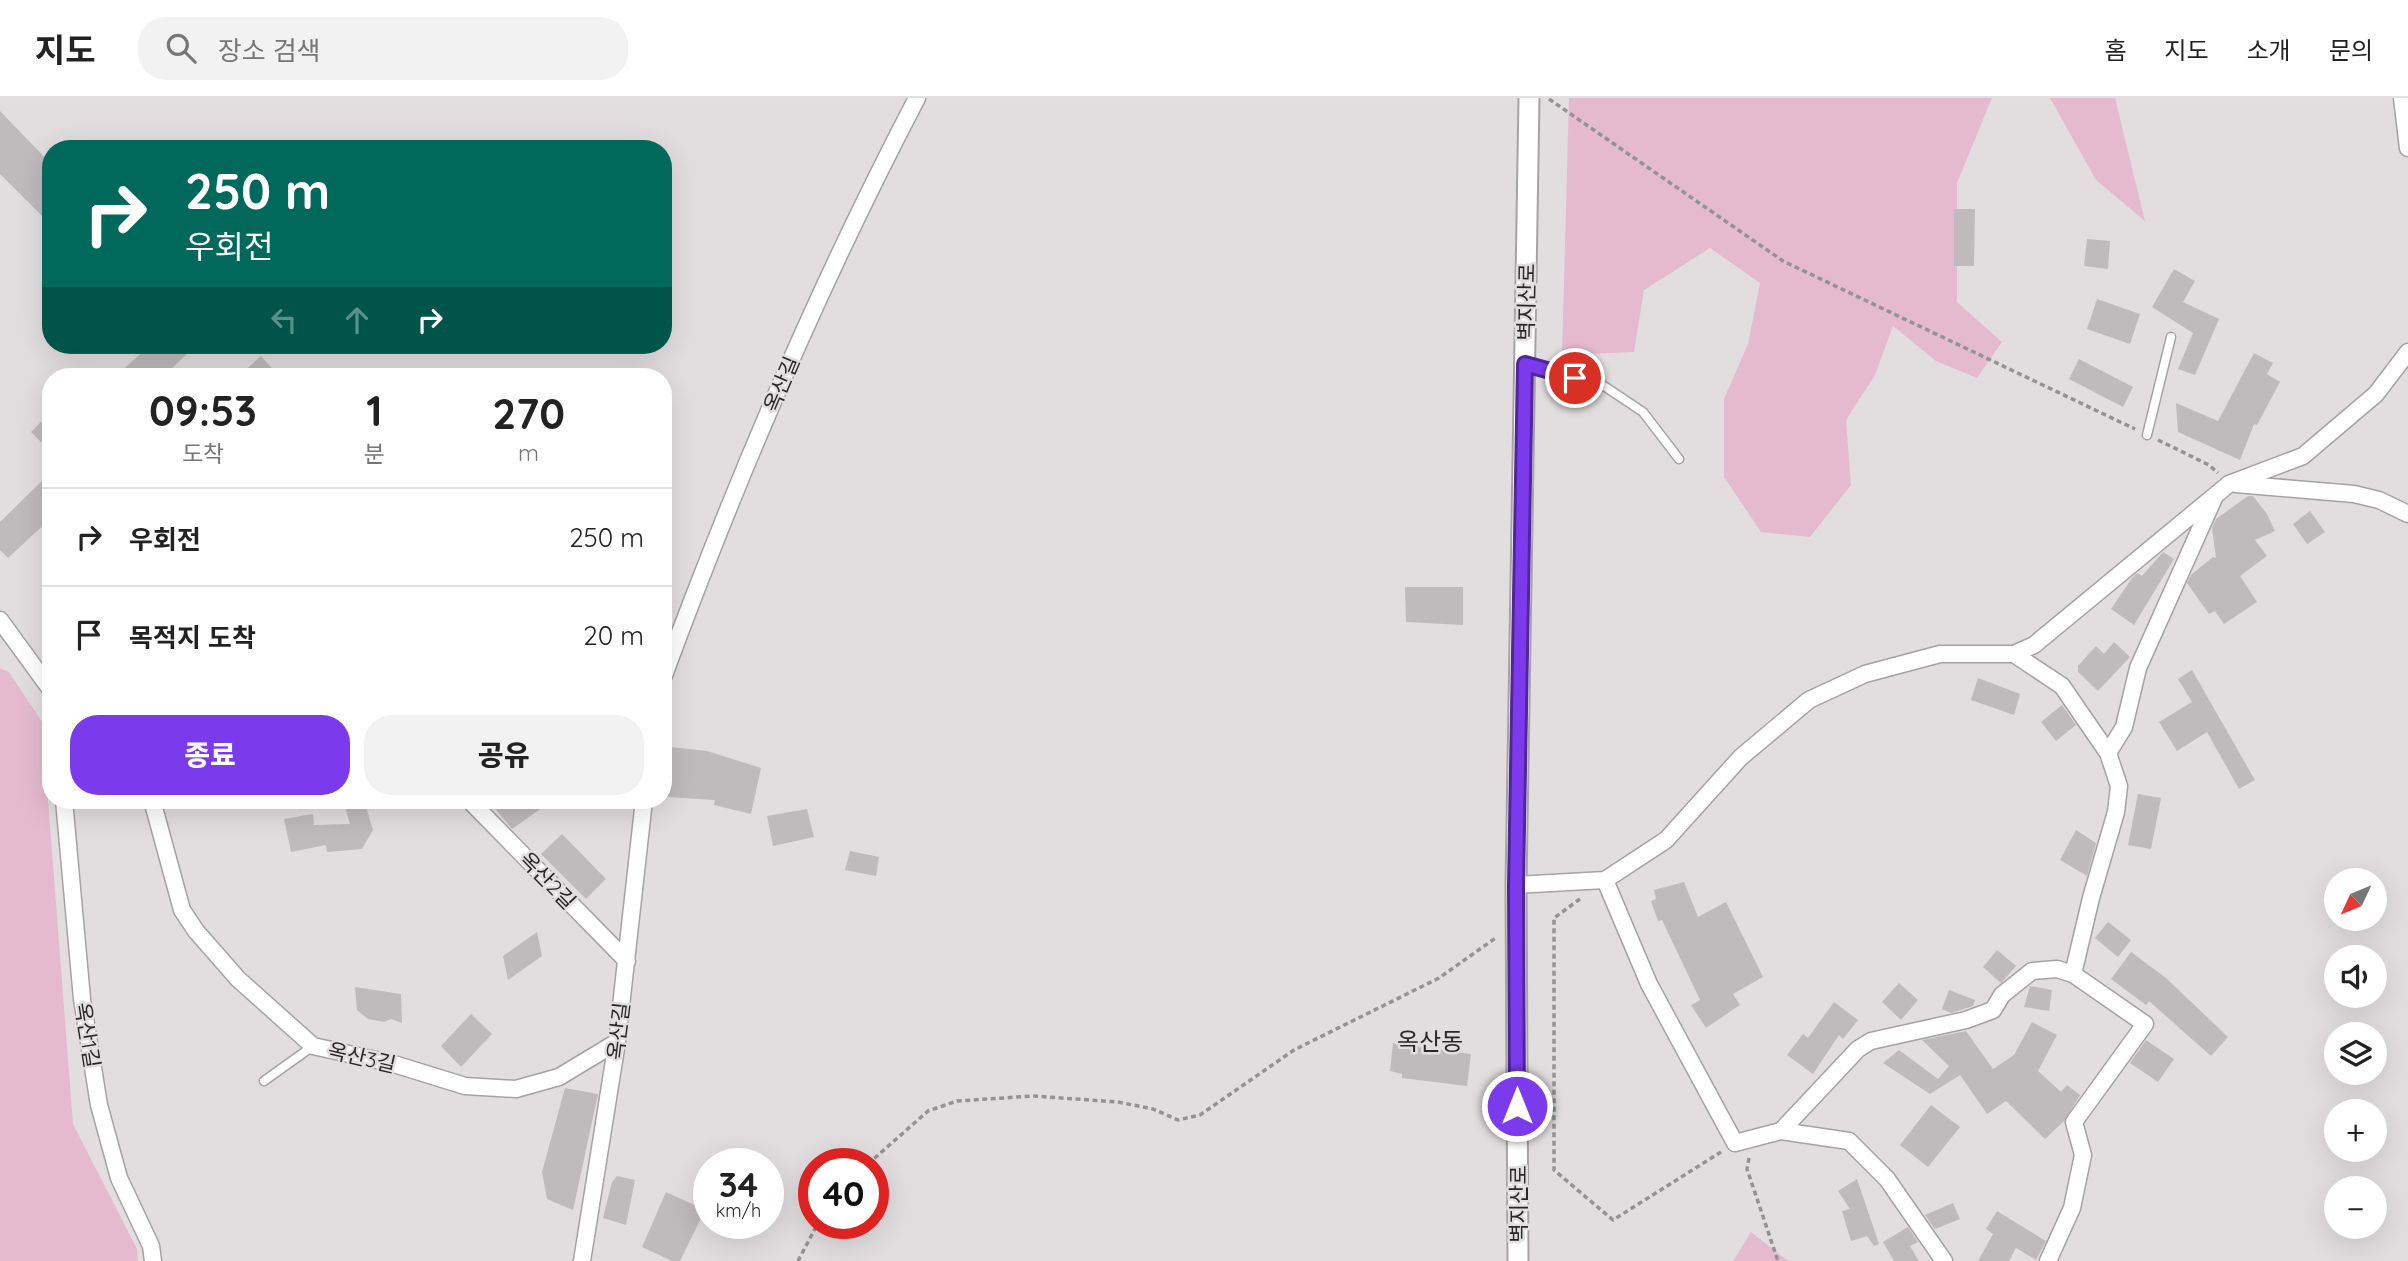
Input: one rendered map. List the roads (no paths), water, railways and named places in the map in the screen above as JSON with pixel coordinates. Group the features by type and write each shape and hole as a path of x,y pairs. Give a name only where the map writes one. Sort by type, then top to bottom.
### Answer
{"street":[{"name":"옥산길","path":"672,654 787,369 853,219 917,98"},
{"name":"벽지산로","path":"1518,1261 1516,885 1529,98"},
{"path":"2402,98 2408,148"},
{"path":"1516,885 1605,880 1666,840 1741,757 1809,700 1865,674 1940,654 2014,654 2034,645 2229,484 2303,456 2376,394 2408,352"},
{"path":"2229,484 2354,494 2379,500 2408,514"},
{"path":"2108,753 2124,727 2138,668 2215,495"},
{"path":"0,620 42,678"},
{"path":"2014,654 2062,686 2108,753 2119,786 2116,812 2091,898 2073,974"},
{"name":"옥산1길","path":"65,809 82,999 99,1105 119,1178 151,1246 153,1261"},
{"name":"옥산3길","path":"154,809 181,910 239,979 313,1046 394,1064 465,1086 516,1089 559,1077 617,1042"},
{"name":"옥산2길","path":"478,809 627,961"},
{"name":"옥산길","path":"582,1261 617,1042 643,809"},
{"path":"1605,880 1649,984 1735,1143 1781,1131 1849,1141 1887,1179 1944,1261"},
{"path":"1781,1131 1858,1049 1871,1041 1966,1020 1993,1010 2002,995 2032,971 2057,969 2073,974 2145,1024 2074,1122 2084,1155 2072,1208 2048,1261"}],"lane":[{"path":"2147,435 2171,337"},
{"path":"1525,364 1601,384 1643,412 1679,459"},
{"path":"264,1081 313,1046"}],"district":[{"name":"옥산동","path":"1430,1041"}]}
